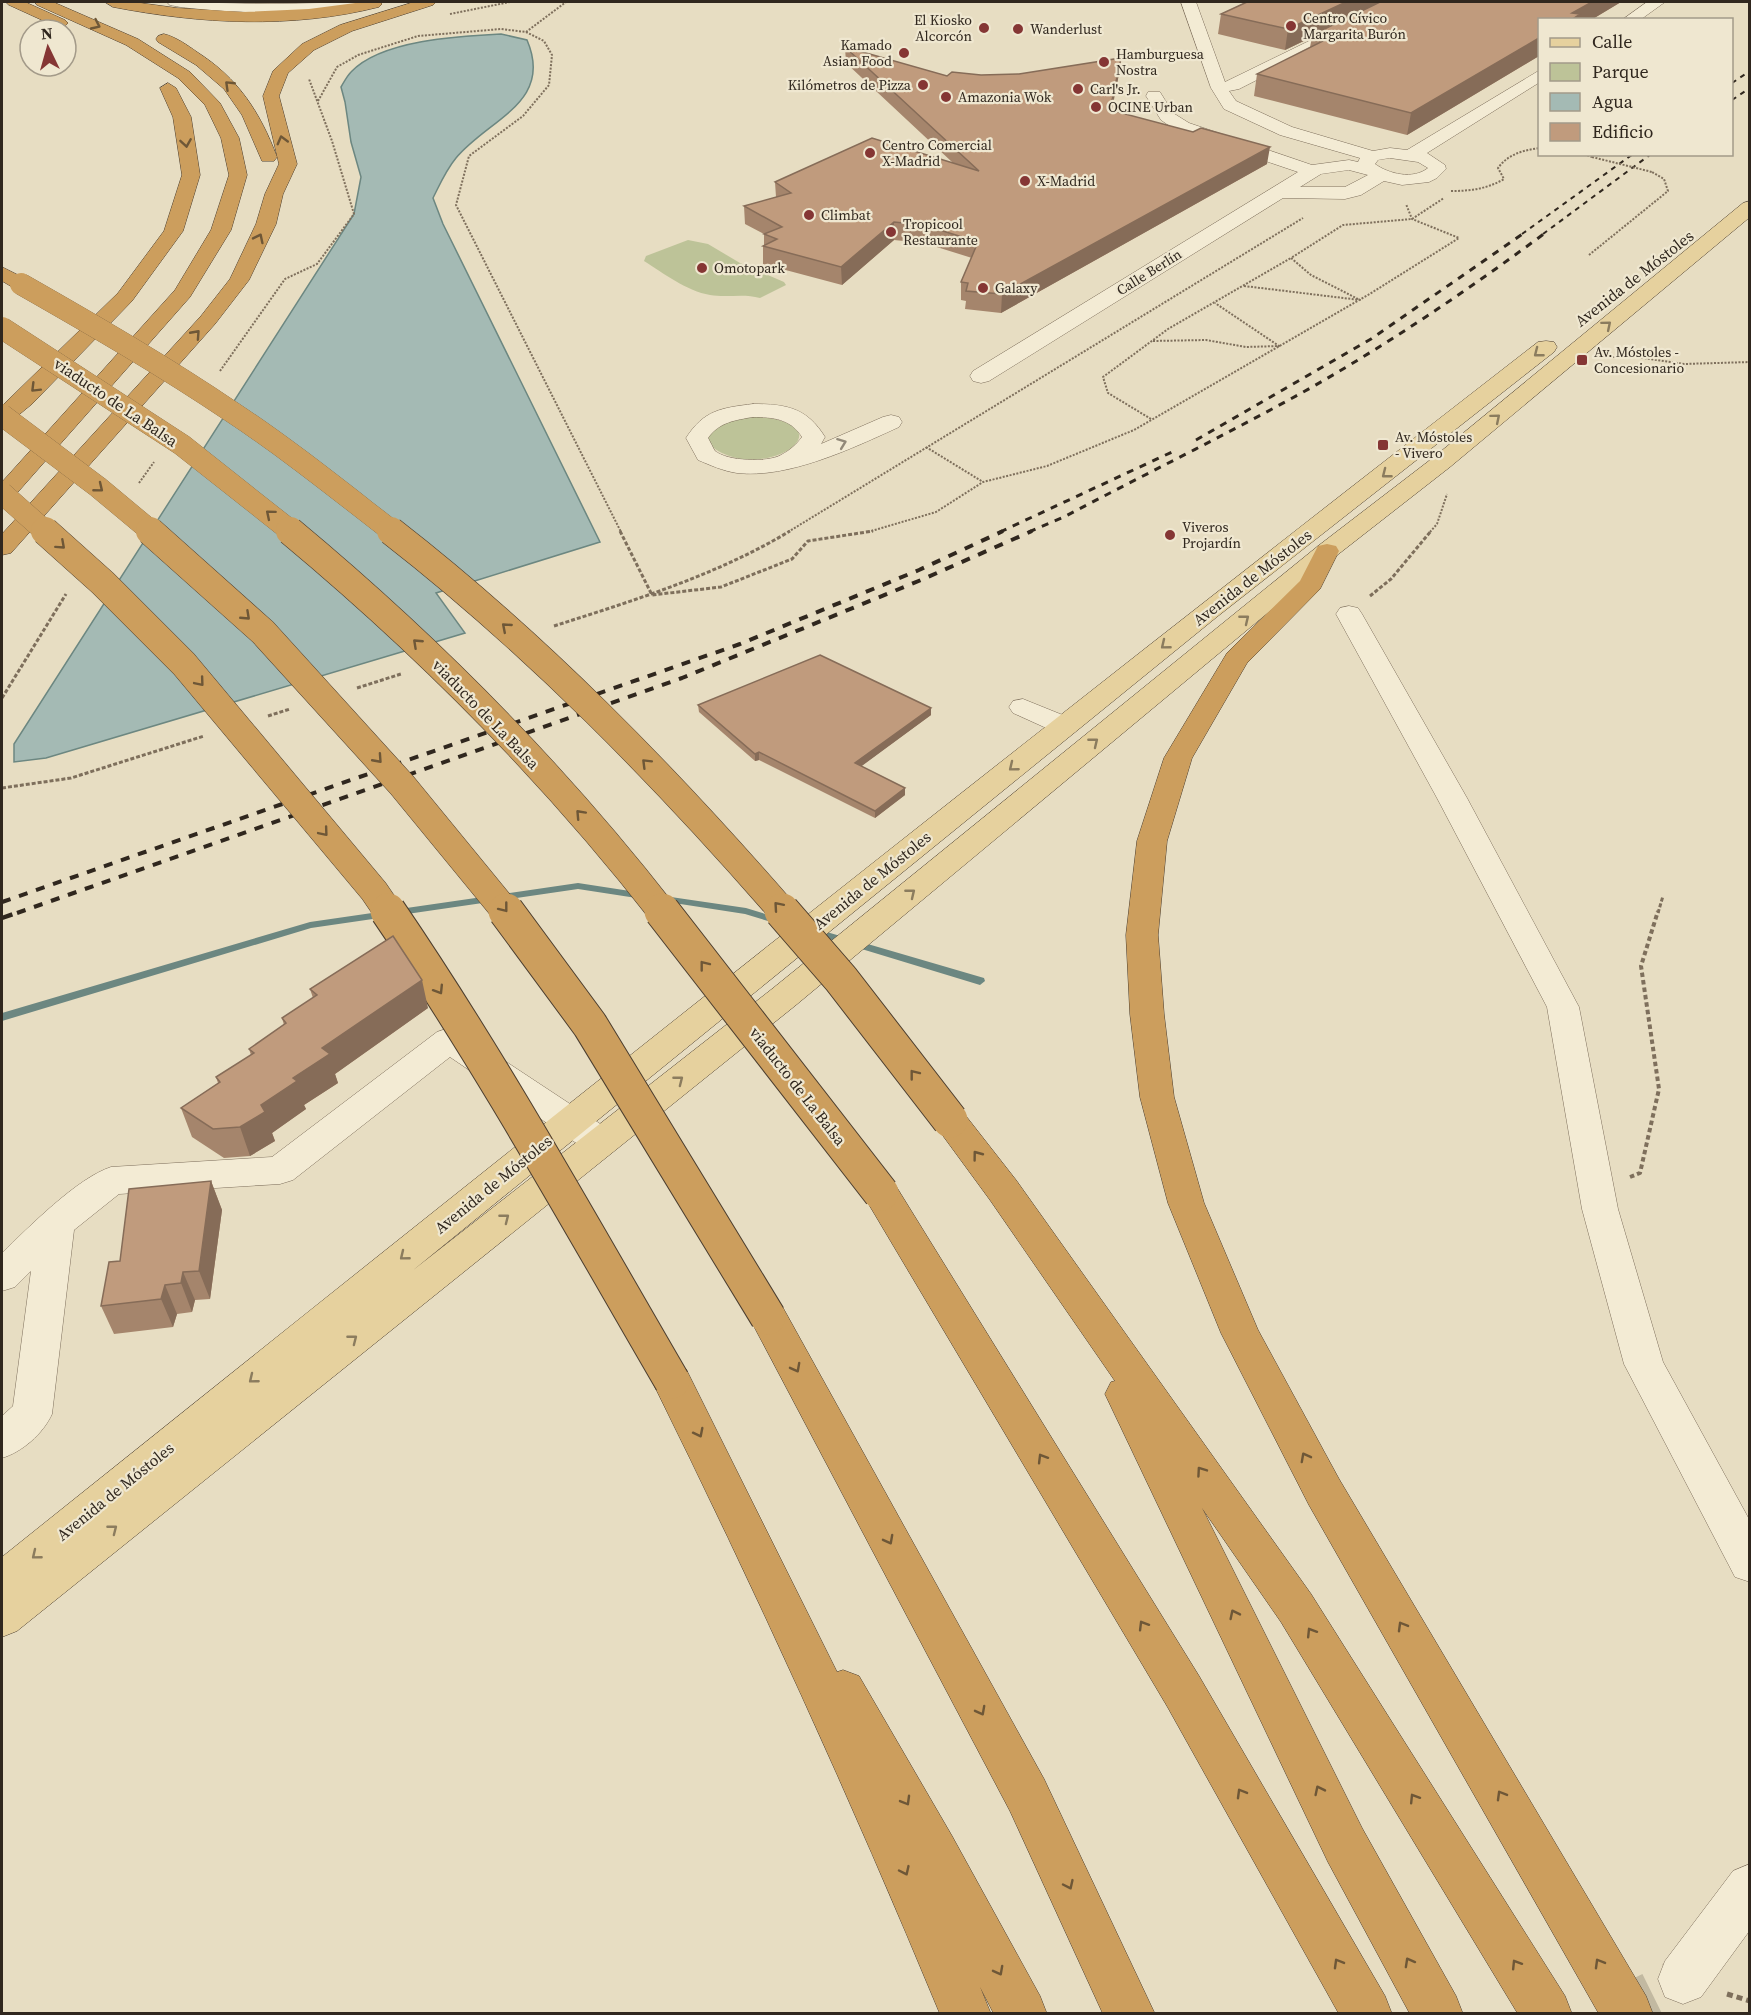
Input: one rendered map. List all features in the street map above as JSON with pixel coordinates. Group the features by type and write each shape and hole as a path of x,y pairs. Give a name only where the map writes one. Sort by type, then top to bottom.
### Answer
{"highway":[{"path":"14,2 118,51 134,63"},
{"path":"42,2 132,42 184,75 212,103 230,138 238,175 221,230 183,293 2,495 103,583 184,664 374,891 417,954 533,1141 672,1381 730,1495 914,1890 966,2013"},
{"path":"113,2 184,14 240,15 339,10 387,2"},
{"path":"2,548 208,320 239,280 266,224 274,194 288,164 271,96 281,71 308,47 346,28 428,2"},
{"path":"95,6 126,21"},
{"path":"147,30 205,61 244,99 261,132 270,163 274,194"},
{"path":"151,76 168,88 196,116 204,135"},
{"path":"168,88 182,117 191,175 173,231 125,297 24,399 2,416 98,487 180,556 255,624 402,785 504,908 590,1025 768,1317 1027,1795 1130,2013"},
{"path":"218,185 221,230"},
{"path":"11,279 118,339 233,412 291,453 432,562 541,658 707,824 841,979 1003,1190 1296,1608 1546,2013"},
{"name":"viaducto de La Balsa","path":"2,328 182,446 251,498 361,590 459,682 621,859 881,1193 1184,1691 1367,2013"},
{"path":"1327,551 1311,584 1236,659 1178,759 1152,842 1142,936 1147,1014 1157,1097 1186,1203 1239,1333 1324,1492 1628,2013"},
{"path":"1003,1190 1136,1412 1346,1845 1437,2013"},
{"path":"730,1495 936,1853 1022,2013"}],"main road":[{"name":"Avenida de Móstoles","path":"2,1583 586,1131 835,955 1327,551 1442,462 1746,209"},
{"name":"Avenida de Móstoles","path":"2,1617 586,1131 794,942 1065,726 1746,209"}],"street":[{"path":"175,2 225,7 286,8 366,2"},
{"path":"1188,2 1219,88 1230,105 1286,131 1334,143 1375,167 1407,179 1434,173 1437,169 1431,161 1413,154 1390,153 1375,167 1354,191 1279,192"},
{"path":"1219,88 1233,85 1400,2"},
{"path":"1632,18 1657,2"},
{"path":"1413,154 1538,76"},
{"path":"1154,96 1167,116 1183,127 1315,170"},
{"name":"Calle Berlín","path":"981,376 1335,158 1339,151 1334,143"},
{"name":"Calle Berlín","path":"1315,170 1349,165 1375,167"},
{"path":"790,459 810,456 891,422"},
{"path":"1349,614 1452,798 1563,1007 1597,1194 1644,1364 1749,1563"},
{"path":"1023,707 1065,726"},
{"path":"2,1276 56,1224 111,1181 280,1170 449,1040 586,1131"},
{"path":"2,1441 32,1414 56,1224"},
{"path":"1683,1980 1749,1888"}],"path":[{"path":"526,32 566,2"},
{"path":"318,101 337,68 368,52 418,36 501,29 526,32 544,41 552,55 549,85 523,116 469,156 456,206 652,596"},
{"path":"1444,191 1491,187 1504,179 1498,168 1501,163 1521,151 1538,148"},
{"path":"1589,156 1653,172 1664,178 1668,191 1589,255"},
{"path":"1412,219 1455,191"},
{"path":"1406,203 1412,219"},
{"path":"549,628 652,596 722,567 788,533 1304,217"},
{"path":"652,596 721,587 792,559 808,541 866,533 936,512 983,482 1047,466 1134,430 1360,300 1460,237 1412,219 1343,225 1292,258 1168,329 1103,377 1108,393 1151,420"},
{"path":"1292,258 1311,274 1360,300"},
{"path":"1244,286 1360,300"},
{"path":"1215,303 1279,346"},
{"path":"1152,341 1206,340 1246,347 1279,346"},
{"path":"1606,357 1637,357 1684,364 1749,362"},
{"path":"926,447 983,482"},
{"path":"356,688 401,674"},
{"path":"264,717 299,706"},
{"path":"2,788 71,778 207,735"},
{"path":"1597,1194 1640,1173 1659,1089 1641,966 1663,896"}],"green space":[{"name":"Omotopark","path":"688,240 708,244 740,263 784,282 786,285 760,298 710,295 684,286 644,261 646,256"},
{"path":"744,416 777,420 794,427 799,436 794,445 781,454 764,459 743,459 722,453 713,447 709,441 714,430"}],"water":[{"path":"501,34 527,40 533,62 532,80 525,95 514,108 469,144 456,158 433,198 443,224 600,542 436,593 465,633 46,758 14,762 14,744 354,214 361,177 351,142 341,87 347,77 364,61 401,46 443,38"}],"building":[{"path":"1247,2 1346,2 1288,29 1221,14"},
{"path":"1380,2 1592,2 1572,13 1580,14 1574,18 1538,18 1538,39 1411,113 1257,74 1327,39 1312,35"},
{"name":"X-Madrid","path":"845,47 947,76 952,72 981,75 1019,74 1121,58 1110,110 1193,132 1201,128 1270,147 1002,294 966,291 968,283 961,282 978,242 924,225 894,222 841,267 763,246 777,239 764,234 782,227 744,206 791,193 775,182 872,138 979,171"},
{"path":"820,655 931,708 855,763 905,788 875,811 759,752 755,754 698,705"},
{"path":"393,936 422,980 322,1048 330,1054 293,1078 297,1081 261,1105 265,1112 240,1127 213,1129 181,1108 220,1082 216,1077 254,1053 249,1049 286,1023 282,1018 317,995 310,989"},
{"path":"211,1181 199,1271 183,1272 181,1283 165,1285 161,1299 101,1306 109,1262 120,1261 129,1189"}],"waterway":[{"path":"2,1017 310,925 578,886 643,896"},
{"path":"664,899 746,911 778,921"},
{"path":"813,931 980,981"}],"tunnel":[{"path":"1612,2014 1683,1979"}],"railway":[{"path":"1733,82 1750,71"},
{"path":"1733,99 1750,88"},
{"path":"1522,234 1630,156"},
{"path":"1543,234 1648,156"},
{"path":"1196,440 1371,339 1524,233"},
{"path":"1029,532 1064,517 1314,386 1432,313 1545,233"},
{"path":"1000,532 1172,452"},
{"path":"2,902 740,644 919,570 1003,531"},
{"path":"17,913 682,678 921,580 1032,531"},
{"path":"2,918 22,911"}],"place":[{"name":"Centro Cívico Margarita Burón","path":"1291,26"},
{"name":"El Kiosko Alcorcón","path":"984,28"},
{"name":"Wanderlust","path":"1018,29"},
{"name":"Kamado Asian Food","path":"904,53"},
{"name":"Hamburguesa Nostra","path":"1104,62"},
{"name":"Kilómetros de Pizza","path":"923,85"},
{"name":"Carl's Jr.","path":"1078,89"},
{"name":"Amazonia Wok","path":"946,97"},
{"name":"OCINE Urban","path":"1096,107"},
{"name":"Centro Comercial X-Madrid","path":"870,153"},
{"name":"X-Madrid","path":"1025,181"},
{"name":"Climbat","path":"809,215"},
{"name":"Tropicool Restaurante","path":"891,232"},
{"name":"Omotopark","path":"702,268"},
{"name":"Galaxy","path":"983,288"},
{"name":"Av. Móstoles - Concesionario","path":"1582,360"},
{"name":"Av. Móstoles - Vivero","path":"1383,445"},
{"name":"Viveros Projardín","path":"1170,535"}]}
